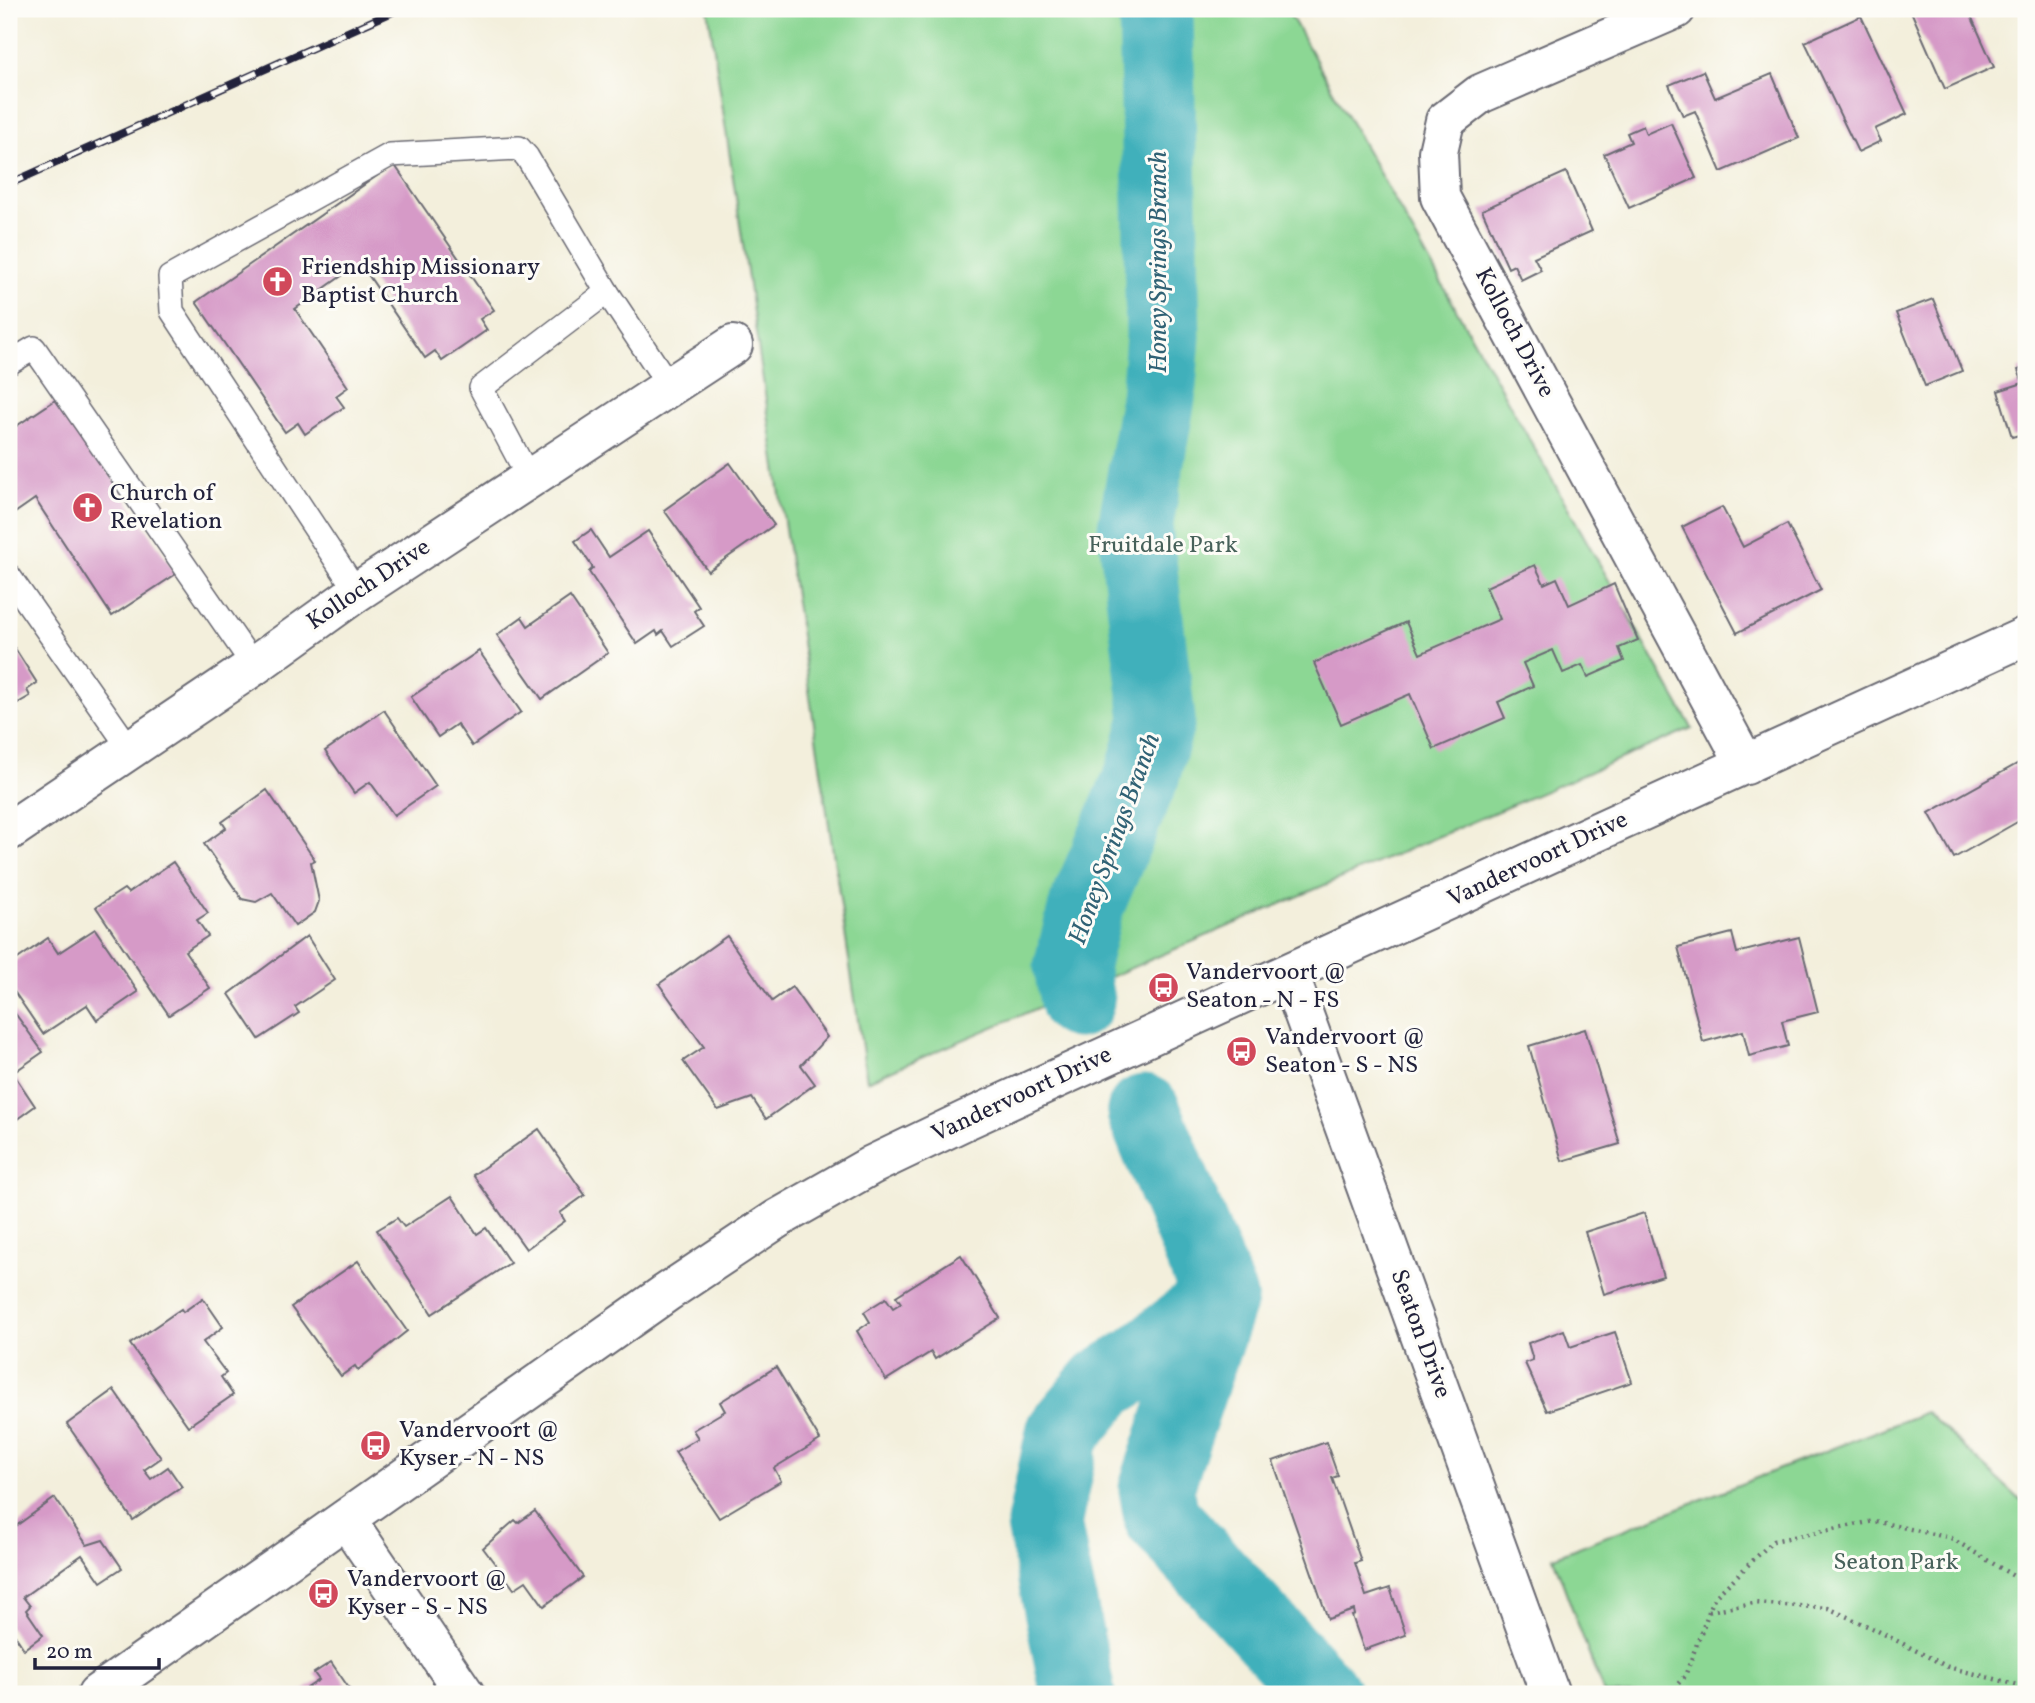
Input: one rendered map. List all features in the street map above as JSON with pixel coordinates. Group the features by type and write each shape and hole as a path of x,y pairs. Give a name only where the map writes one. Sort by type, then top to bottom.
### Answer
{"street":[{"name":"Kolloch Drive","path":"1676,9 1480,94 1445,121 1438,152 1440,197 1745,765"},
{"name":"Kolloch Drive","path":"9,831 254,666 357,592 733,345"},
{"name":"Vandervoort Drive","path":"97,1694 666,1293 777,1219 872,1166 954,1125 2026,636"},
{"name":"Seaton Drive","path":"1289,974 1550,1694"},
{"path":"346,1519 465,1694"}],"lane":[{"path":"357,592 172,311 170,277 390,155 519,149 527,157 607,292 670,387"},
{"path":"529,478 481,388 607,292"},
{"path":"9,363 34,348 254,666"},
{"path":"9,576 130,749"}],"path":[{"path":"1669,1694 1685,1676 1714,1598 1773,1541 1874,1521 1951,1538 2020,1580 2026,1590"},
{"path":"1709,1611 1754,1603 1828,1608 1948,1667 2026,1687"}],"green space":[{"name":"Fruitdale Park","path":"708,9 1287,9 1692,728 867,1081"},
{"name":"Seaton Park","path":"1926,1412 2026,1505 2026,1694 1604,1694 1553,1557"}],"building":[{"path":"1910,9 1968,9 1994,67 1945,89"},
{"path":"1861,16 1907,114 1875,129 1881,141 1858,152 1805,42"},
{"path":"1703,71 1715,98 1772,74 1799,138 1721,172 1695,111 1683,116 1669,85"},
{"path":"1671,123 1696,178 1629,208 1604,154 1631,142 1627,133 1643,126 1646,134"},
{"name":"Friendship Missionary Baptist Church","path":"394,164 494,310 480,319 487,330 442,361 435,351 425,358 360,263 295,309 348,387 336,396 344,407 305,434 298,423 285,432 196,302"},
{"path":"1566,172 1592,231 1534,257 1541,270 1521,280 1514,265 1508,268 1482,210"},
{"path":"1933,299 1962,371 1925,386 1896,313"},
{"path":"2026,367 2026,433 2012,437 1998,391 2023,383 2018,370"},
{"name":"Church of Revelation","path":"60,397 176,574 112,616 35,499 9,517 9,431"},
{"path":"730,463 774,525 708,571 664,510"},
{"path":"1722,507 1743,547 1787,524 1821,590 1737,633 1682,527"},
{"path":"591,530 609,557 648,531 699,607 694,611 704,626 673,646 663,631 658,635 656,631 637,644 589,572 593,568 575,541"},
{"path":"1535,565 1544,584 1557,578 1569,605 1614,584 1638,640 1619,648 1624,661 1588,677 1582,665 1563,673 1553,650 1523,663 1533,686 1498,702 1505,718 1434,749 1410,694 1341,724 1314,663 1406,622 1420,654 1500,619 1486,587"},
{"path":"570,597 608,653 542,699 497,635 522,617 528,626"},
{"path":"9,639 37,683 27,690 30,696 18,703 14,697 9,701"},
{"path":"479,651 521,712 472,746 457,724 438,737 411,697"},
{"path":"384,710 436,786 394,815 370,782 354,793 325,751"},
{"path":"2026,759 2026,817 1954,858 1929,813"},
{"path":"267,790 315,860 311,862 319,901 315,912 295,926 272,893 256,902 242,899 204,844 226,828 222,822"},
{"path":"173,862 208,913 197,920 208,936 185,951 210,988 169,1015 96,907 124,889 128,893"},
{"path":"95,929 138,992 97,1020 87,1005 43,1034 9,984 9,965 48,938 58,953"},
{"path":"1732,933 1737,953 1799,937 1818,1012 1782,1021 1788,1046 1749,1056 1743,1031 1703,1042 1678,947"},
{"path":"307,936 335,980 295,1007 299,1013 259,1039 229,994"},
{"path":"727,936 772,1001 792,987 827,1037 801,1065 815,1084 766,1119 752,1098 718,1110 683,1061 704,1047 659,984"},
{"path":"9,1005 43,1052 13,1073 35,1106 9,1125"},
{"path":"1585,1029 1620,1144 1562,1161 1529,1046"},
{"path":"539,1129 585,1195 560,1213 565,1221 526,1249 473,1175"},
{"path":"452,1196 477,1234 486,1228 510,1263 432,1314 377,1230 397,1218 404,1227"},
{"path":"1644,1213 1663,1276 1604,1294 1585,1232"},
{"path":"961,1255 1000,1318 935,1359 931,1352 886,1380 857,1331 870,1322 864,1312 886,1298 893,1308 901,1303 896,1296"},
{"path":"358,1261 407,1331 358,1370 355,1366 341,1376 291,1307"},
{"path":"203,1298 223,1327 203,1342 226,1373 221,1377 233,1395 188,1426 130,1344 181,1309 183,1312"},
{"path":"1564,1330 1570,1347 1615,1332 1632,1382 1547,1411 1525,1363 1533,1360 1528,1343"},
{"path":"776,1367 820,1440 774,1468 781,1481 719,1518 675,1452 698,1438 693,1430 725,1411 720,1402"},
{"path":"114,1390 161,1458 144,1470 151,1479 168,1467 182,1487 133,1520 67,1424"},
{"path":"1326,1442 1338,1476 1332,1478 1361,1561 1355,1563 1366,1596 1390,1588 1406,1635 1364,1650 1352,1616 1355,1615 1354,1610 1328,1619 1273,1461"},
{"path":"55,1498 87,1545 103,1540 122,1568 101,1582 82,1555 23,1597 30,1606 26,1610 43,1635 24,1649 9,1626 9,1531"},
{"path":"535,1511 583,1577 544,1606 526,1581 514,1589 483,1548 515,1520 518,1523"},
{"path":"331,1662 353,1694 298,1694 319,1680 314,1673"}],"waterway":[{"name":"Honey Springs Branch","path":"1077,1001 1071,967 1086,907 1143,773 1158,719 1135,528 1158,398 1163,337 1156,9"},
{"name":"Honey Springs Branch","path":"1078,1694 1044,1524 1063,1433 1104,1384 1141,1361 1220,1298 1144,1112"},
{"path":"1220,1298 1156,1489 1161,1517 1323,1694"}],"railway":[{"path":"9,184 399,9"}],"place":[{"name":"Friendship Missionary Baptist Church","path":"278,282"},
{"name":"Church of Revelation","path":"87,508"},
{"name":"Vandervoort @ Seaton - N - FS","path":"1163,987"},
{"name":"Vandervoort @ Seaton - S - NS","path":"1242,1052"},
{"name":"Vandervoort @ Kyser - N - NS","path":"376,1445"},
{"name":"Vandervoort @ Kyser - S - NS","path":"324,1594"}]}
